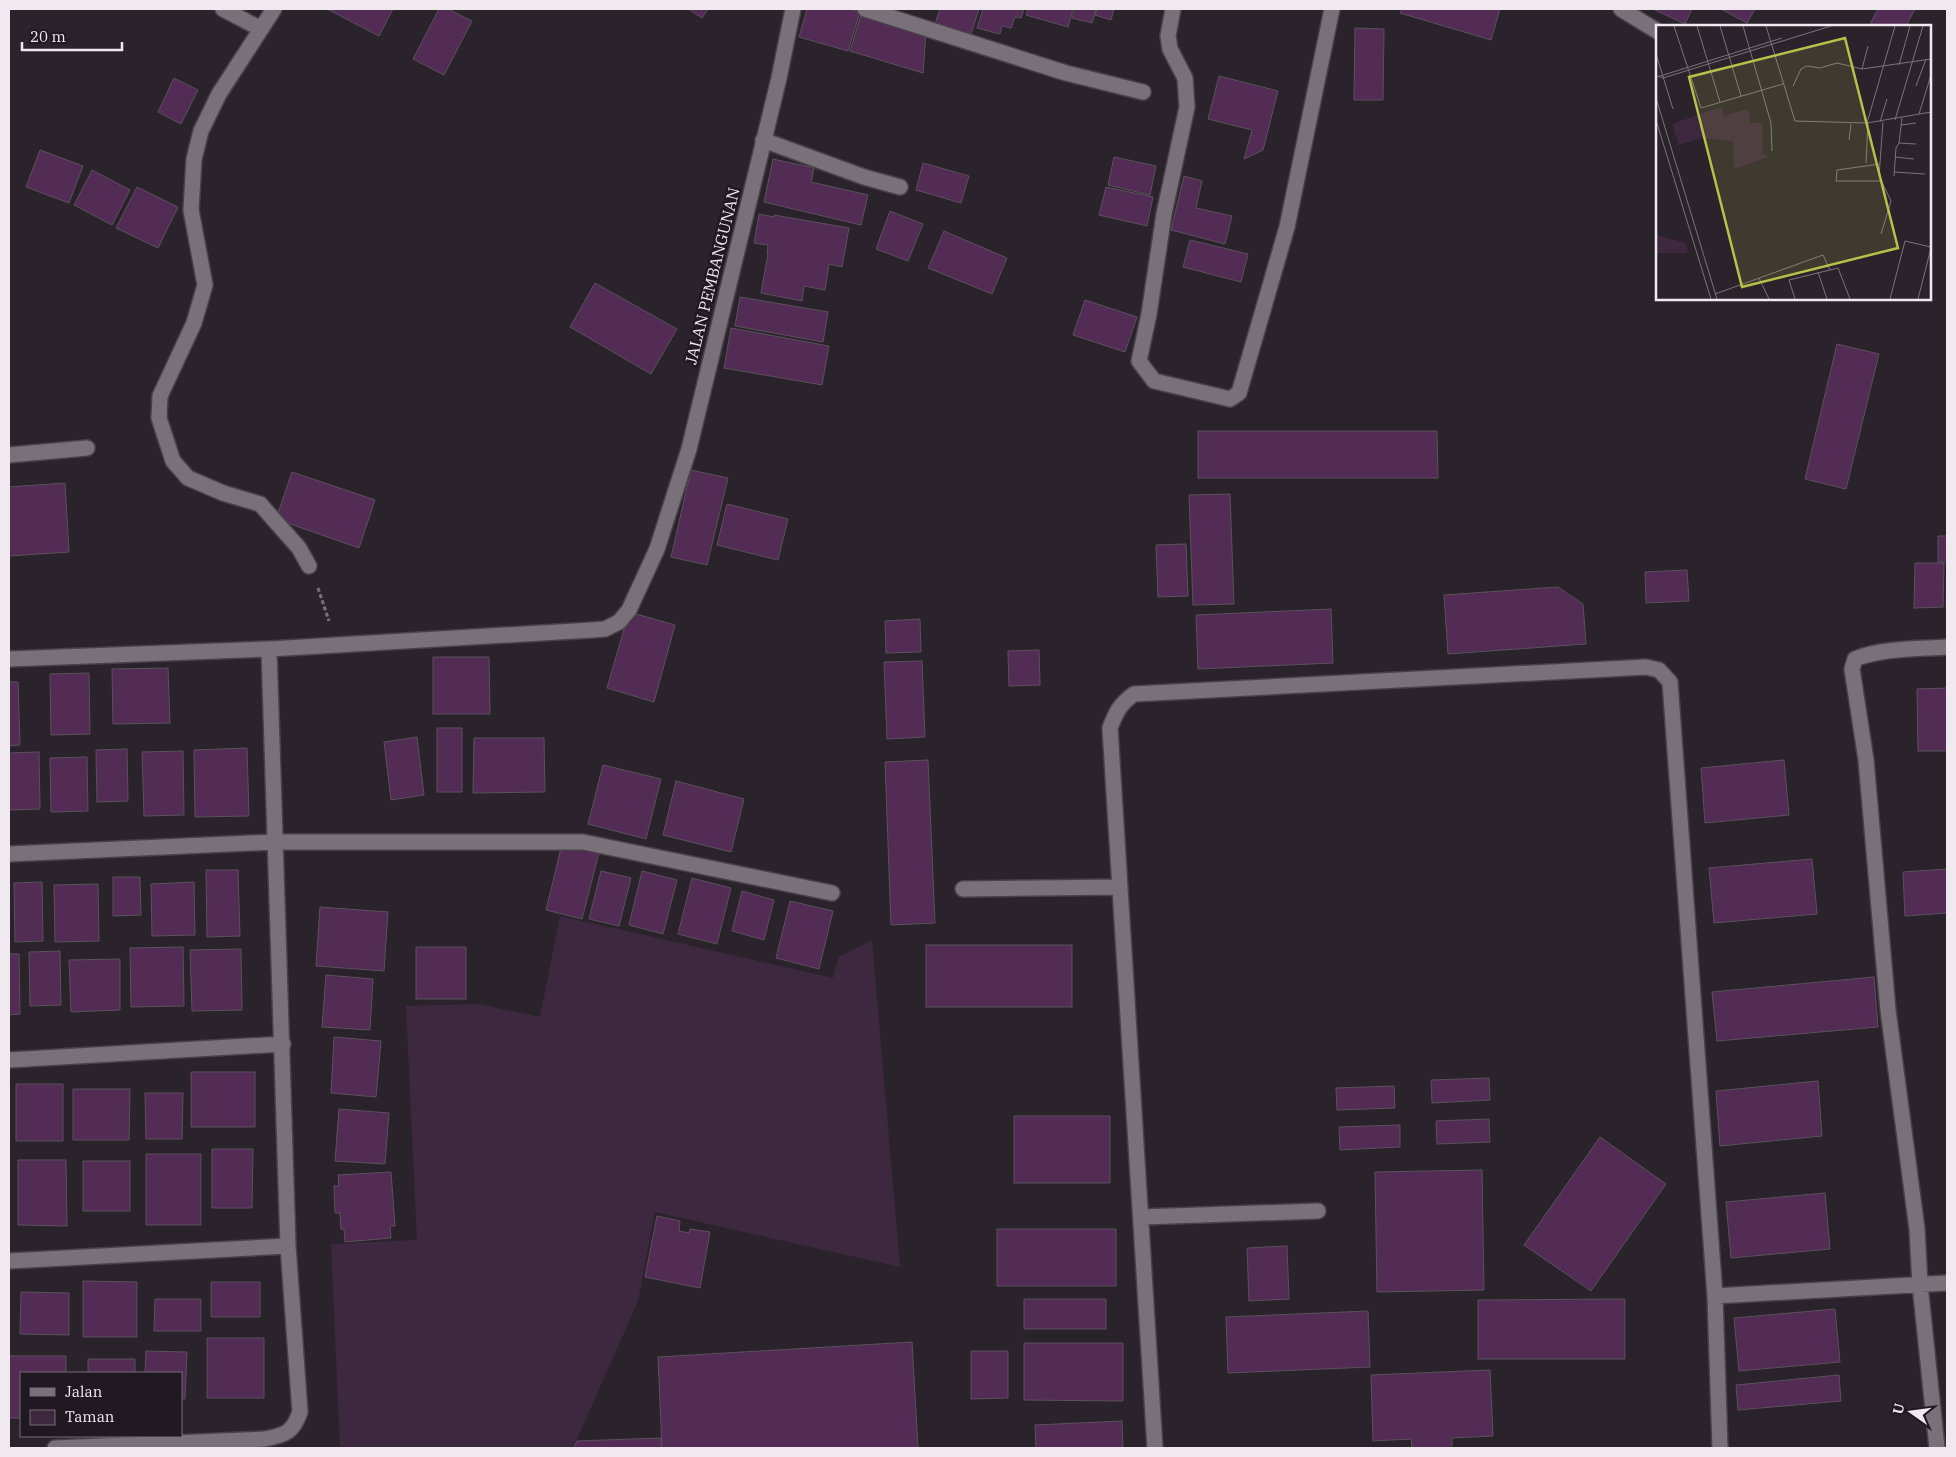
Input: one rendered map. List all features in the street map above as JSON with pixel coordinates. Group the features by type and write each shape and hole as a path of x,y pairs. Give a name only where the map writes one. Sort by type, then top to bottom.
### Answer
{"street":[{"path":"224,9 261,29"},
{"path":"274,9 219,94 201,131 194,159 191,210 205,284 194,323 160,396 159,418 173,461 188,478 223,493 260,504 299,548 310,566"},
{"name":"JALAN PEMBANGUNAN","path":"9,658 269,649 605,629 620,622 628,610 657,549 688,449 779,78 793,9"},
{"path":"865,9 1066,73 1143,92"},
{"path":"1172,9 1168,36 1170,49 1185,78 1187,107 1164,214 1149,314 1139,361 1154,381 1230,399 1239,393 1287,227 1332,9"},
{"path":"1621,9 1656,30"},
{"path":"763,140 864,177 900,187"},
{"path":"9,455 87,448"},
{"path":"1937,1448 1920,1285 1918,1229 1888,1010 1866,760 1852,669 1855,659 1864,656 1877,653 1947,647"},
{"path":"55,1448 266,1438 287,1433 296,1424 300,1412 288,1246 269,649"},
{"path":"1155,1448 1110,728 1123,701 1134,694 1646,667 1659,670 1670,682 1715,1296 1720,1448"},
{"path":"9,854 274,842 583,842 832,893"},
{"path":"963,889 1120,886"},
{"path":"9,1060 283,1044"},
{"path":"1142,1217 1318,1211"},
{"path":"9,1260 288,1246"},
{"path":"1715,1296 1947,1283"}],"path":[{"path":"310,566 325,605 335,645"}],"green space":[{"path":"560,916 833,978 839,957 872,940 900,1267 655,1212 638,1301 573,1448 340,1448 331,1244 417,1240 406,1006 478,1004 540,1017"}],"building":[{"path":"327,9 393,9 379,36"},
{"path":"439,9 448,9 472,21 444,75 413,59"},
{"path":"688,9 708,9 702,18"},
{"path":"807,9 850,9 860,12 848,51 799,37"},
{"path":"940,9 979,9 971,34 935,24"},
{"path":"983,9 1024,9 1021,18 1015,17 1011,28 1002,26 1000,34 977,28"},
{"path":"1028,9 1073,9 1068,27 1026,15"},
{"path":"1075,9 1096,9 1092,23 1072,18"},
{"path":"1097,9 1114,9 1111,20 1095,15"},
{"path":"1402,9 1500,9 1491,40 1400,13"},
{"path":"1653,9 1692,9 1685,24"},
{"path":"1721,9 1755,9 1747,23"},
{"path":"1878,9 1915,9 1907,25 1870,25"},
{"path":"862,12 926,32 923,73 850,51"},
{"path":"1355,28 1384,29 1383,100 1354,100"},
{"path":"1219,76 1278,91 1263,150 1244,159 1252,130 1208,119"},
{"path":"174,78 198,90 181,124 158,112"},
{"path":"40,150 83,166 69,203 26,187"},
{"path":"1114,157 1156,166 1150,195 1108,185"},
{"path":"773,159 814,168 811,182 868,195 861,225 764,202"},
{"path":"923,163 969,176 961,203 916,190"},
{"path":"92,170 130,190 112,225 74,205"},
{"path":"1184,176 1202,181 1196,208 1232,216 1225,244 1171,230"},
{"path":"137,187 178,207 158,248 116,228"},
{"path":"1106,187 1153,197 1147,226 1099,215"},
{"path":"890,211 923,224 908,261 876,249"},
{"path":"759,214 849,228 842,267 829,264 825,290 804,286 802,301 761,293 768,245 754,243"},
{"path":"944,231 1007,258 992,294 928,268"},
{"path":"1190,240 1248,254 1241,282 1183,267"},
{"path":"595,283 677,329 651,374 570,327"},
{"path":"740,297 828,312 823,342 735,326"},
{"path":"1085,300 1137,317 1125,352 1073,335"},
{"path":"731,328 829,346 822,385 724,368"},
{"path":"1837,344 1879,354 1846,489 1805,479"},
{"path":"1198,431 1437,431 1438,478 1198,478"},
{"path":"691,470 728,478 707,565 671,557"},
{"path":"292,472 375,500 359,548 276,519"},
{"path":"65,483 69,552 9,556 9,487"},
{"path":"1230,494 1234,604 1193,605 1189,495"},
{"path":"727,504 788,519 778,560 717,545"},
{"path":"1938,536 1947,536 1947,562 1938,562"},
{"path":"1186,544 1188,596 1158,597 1156,545"},
{"path":"1947,562 1947,607 1946,607"},
{"path":"1915,563 1944,563 1943,607 1914,608"},
{"path":"1687,570 1689,601 1646,603 1645,572"},
{"path":"1558,587 1583,604 1586,644 1448,654 1444,595"},
{"path":"1331,609 1333,663 1198,669 1196,615"},
{"path":"629,612 675,625 654,702 607,688"},
{"path":"920,619 921,652 886,653 885,621"},
{"path":"1039,650 1040,685 1009,686 1008,651"},
{"path":"433,657 489,657 490,714 433,714"},
{"path":"922,661 925,737 887,739 884,662"},
{"path":"168,668 170,723 113,724 112,669"},
{"path":"89,673 90,734 51,735 50,674"},
{"path":"9,682 18,682 20,745 9,746"},
{"path":"1947,688 1947,751 1918,751 1917,689"},
{"path":"437,728 462,728 462,792 437,792"},
{"path":"417,737 424,795 391,800 384,742"},
{"path":"474,738 544,738 545,792 473,793"},
{"path":"247,748 249,816 195,817 194,750"},
{"path":"127,749 128,801 97,802 96,750"},
{"path":"183,751 184,815 144,816 142,752"},
{"path":"39,752 40,809 9,810 9,753"},
{"path":"87,757 88,811 51,812 50,758"},
{"path":"928,760 935,923 891,925 885,762"},
{"path":"1784,760 1789,815 1705,823 1701,768"},
{"path":"603,765 661,779 646,839 588,824"},
{"path":"676,781 744,799 731,852 663,835"},
{"path":"562,844 599,853 582,919 546,910"},
{"path":"1812,859 1817,914 1714,923 1709,868"},
{"path":"1947,869 1947,913 1905,916 1903,872"},
{"path":"206,870 238,870 240,936 207,937"},
{"path":"601,871 631,878 619,926 589,919"},
{"path":"642,871 677,880 663,934 629,925"},
{"path":"113,877 140,877 141,915 113,916"},
{"path":"692,878 731,888 717,944 678,934"},
{"path":"42,882 43,941 15,942 14,883"},
{"path":"194,882 195,935 152,936 151,884"},
{"path":"98,884 99,941 55,942 54,885"},
{"path":"742,891 774,900 764,940 732,931"},
{"path":"790,901 833,911 819,969 776,958"},
{"path":"320,907 388,912 384,971 316,966"},
{"path":"926,945 1072,945 1072,1007 926,1007"},
{"path":"183,947 184,1006 131,1007 130,948"},
{"path":"416,947 466,947 466,999 416,999"},
{"path":"241,949 242,1010 192,1011 190,950"},
{"path":"60,951 61,1005 30,1006 29,952"},
{"path":"9,954 19,954 20,1014 9,1015"},
{"path":"120,959 120,1010 71,1012 69,960"},
{"path":"326,975 373,979 370,1030 322,1027"},
{"path":"1874,977 1878,1027 1717,1041 1712,992"},
{"path":"334,1037 381,1041 376,1097 331,1093"},
{"path":"191,1072 255,1072 255,1127 191,1127"},
{"path":"1489,1078 1490,1100 1432,1103 1431,1080"},
{"path":"1818,1081 1822,1136 1720,1146 1716,1091"},
{"path":"16,1084 63,1084 63,1141 16,1141"},
{"path":"1394,1086 1395,1108 1337,1110 1336,1088"},
{"path":"73,1089 130,1089 129,1140 73,1140"},
{"path":"145,1093 183,1093 182,1139 146,1139"},
{"path":"339,1109 389,1113 385,1164 335,1161"},
{"path":"1014,1116 1110,1116 1110,1183 1014,1183"},
{"path":"1489,1119 1490,1142 1437,1144 1436,1121"},
{"path":"1400,1125 1400,1147 1340,1150 1339,1127"},
{"path":"1600,1137 1666,1184 1591,1291 1524,1245"},
{"path":"212,1149 253,1149 252,1208 212,1208"},
{"path":"146,1154 201,1154 201,1225 146,1225"},
{"path":"18,1160 66,1160 67,1226 18,1225"},
{"path":"83,1161 130,1161 130,1211 83,1211"},
{"path":"1482,1170 1484,1290 1377,1292 1375,1172"},
{"path":"391,1172 395,1226 390,1226 391,1238 345,1242 344,1229 341,1229 340,1213 335,1213 334,1186 339,1186 338,1175"},
{"path":"1825,1193 1830,1249 1731,1258 1726,1202"},
{"path":"657,1216 680,1221 679,1231 689,1233 690,1229 710,1232 700,1288 645,1277"},
{"path":"997,1229 1116,1229 1116,1286 997,1286"},
{"path":"1287,1246 1289,1299 1249,1301 1247,1248"},
{"path":"83,1281 137,1282 137,1337 83,1337"},
{"path":"211,1282 260,1282 260,1317 211,1317"},
{"path":"21,1292 69,1293 69,1335 20,1334"},
{"path":"155,1299 201,1299 201,1331 154,1331"},
{"path":"1024,1299 1106,1299 1106,1329 1024,1329"},
{"path":"1625,1299 1625,1359 1478,1359 1478,1300"},
{"path":"1835,1309 1840,1362 1739,1371 1734,1318"},
{"path":"1368,1311 1370,1367 1228,1373 1226,1317"},
{"path":"207,1338 264,1338 264,1398 207,1398"},
{"path":"912,1342 918,1448 662,1448 658,1357"},
{"path":"1024,1343 1123,1343 1123,1401 1024,1400"},
{"path":"146,1351 187,1352 185,1399 182,1399 182,1372 145,1372"},
{"path":"971,1351 1008,1351 1008,1398 971,1399"},
{"path":"9,1356 66,1356 66,1372 20,1372 20,1418 9,1418"},
{"path":"88,1359 135,1359 135,1372 88,1372"},
{"path":"1490,1370 1493,1436 1452,1438 1452,1448 1412,1448 1411,1439 1373,1441 1371,1375"},
{"path":"1839,1375 1841,1401 1738,1410 1736,1385"},
{"path":"1122,1421 1123,1448 1036,1448 1035,1425"},
{"path":"661,1438 661,1448 574,1448 577,1441"}]}
